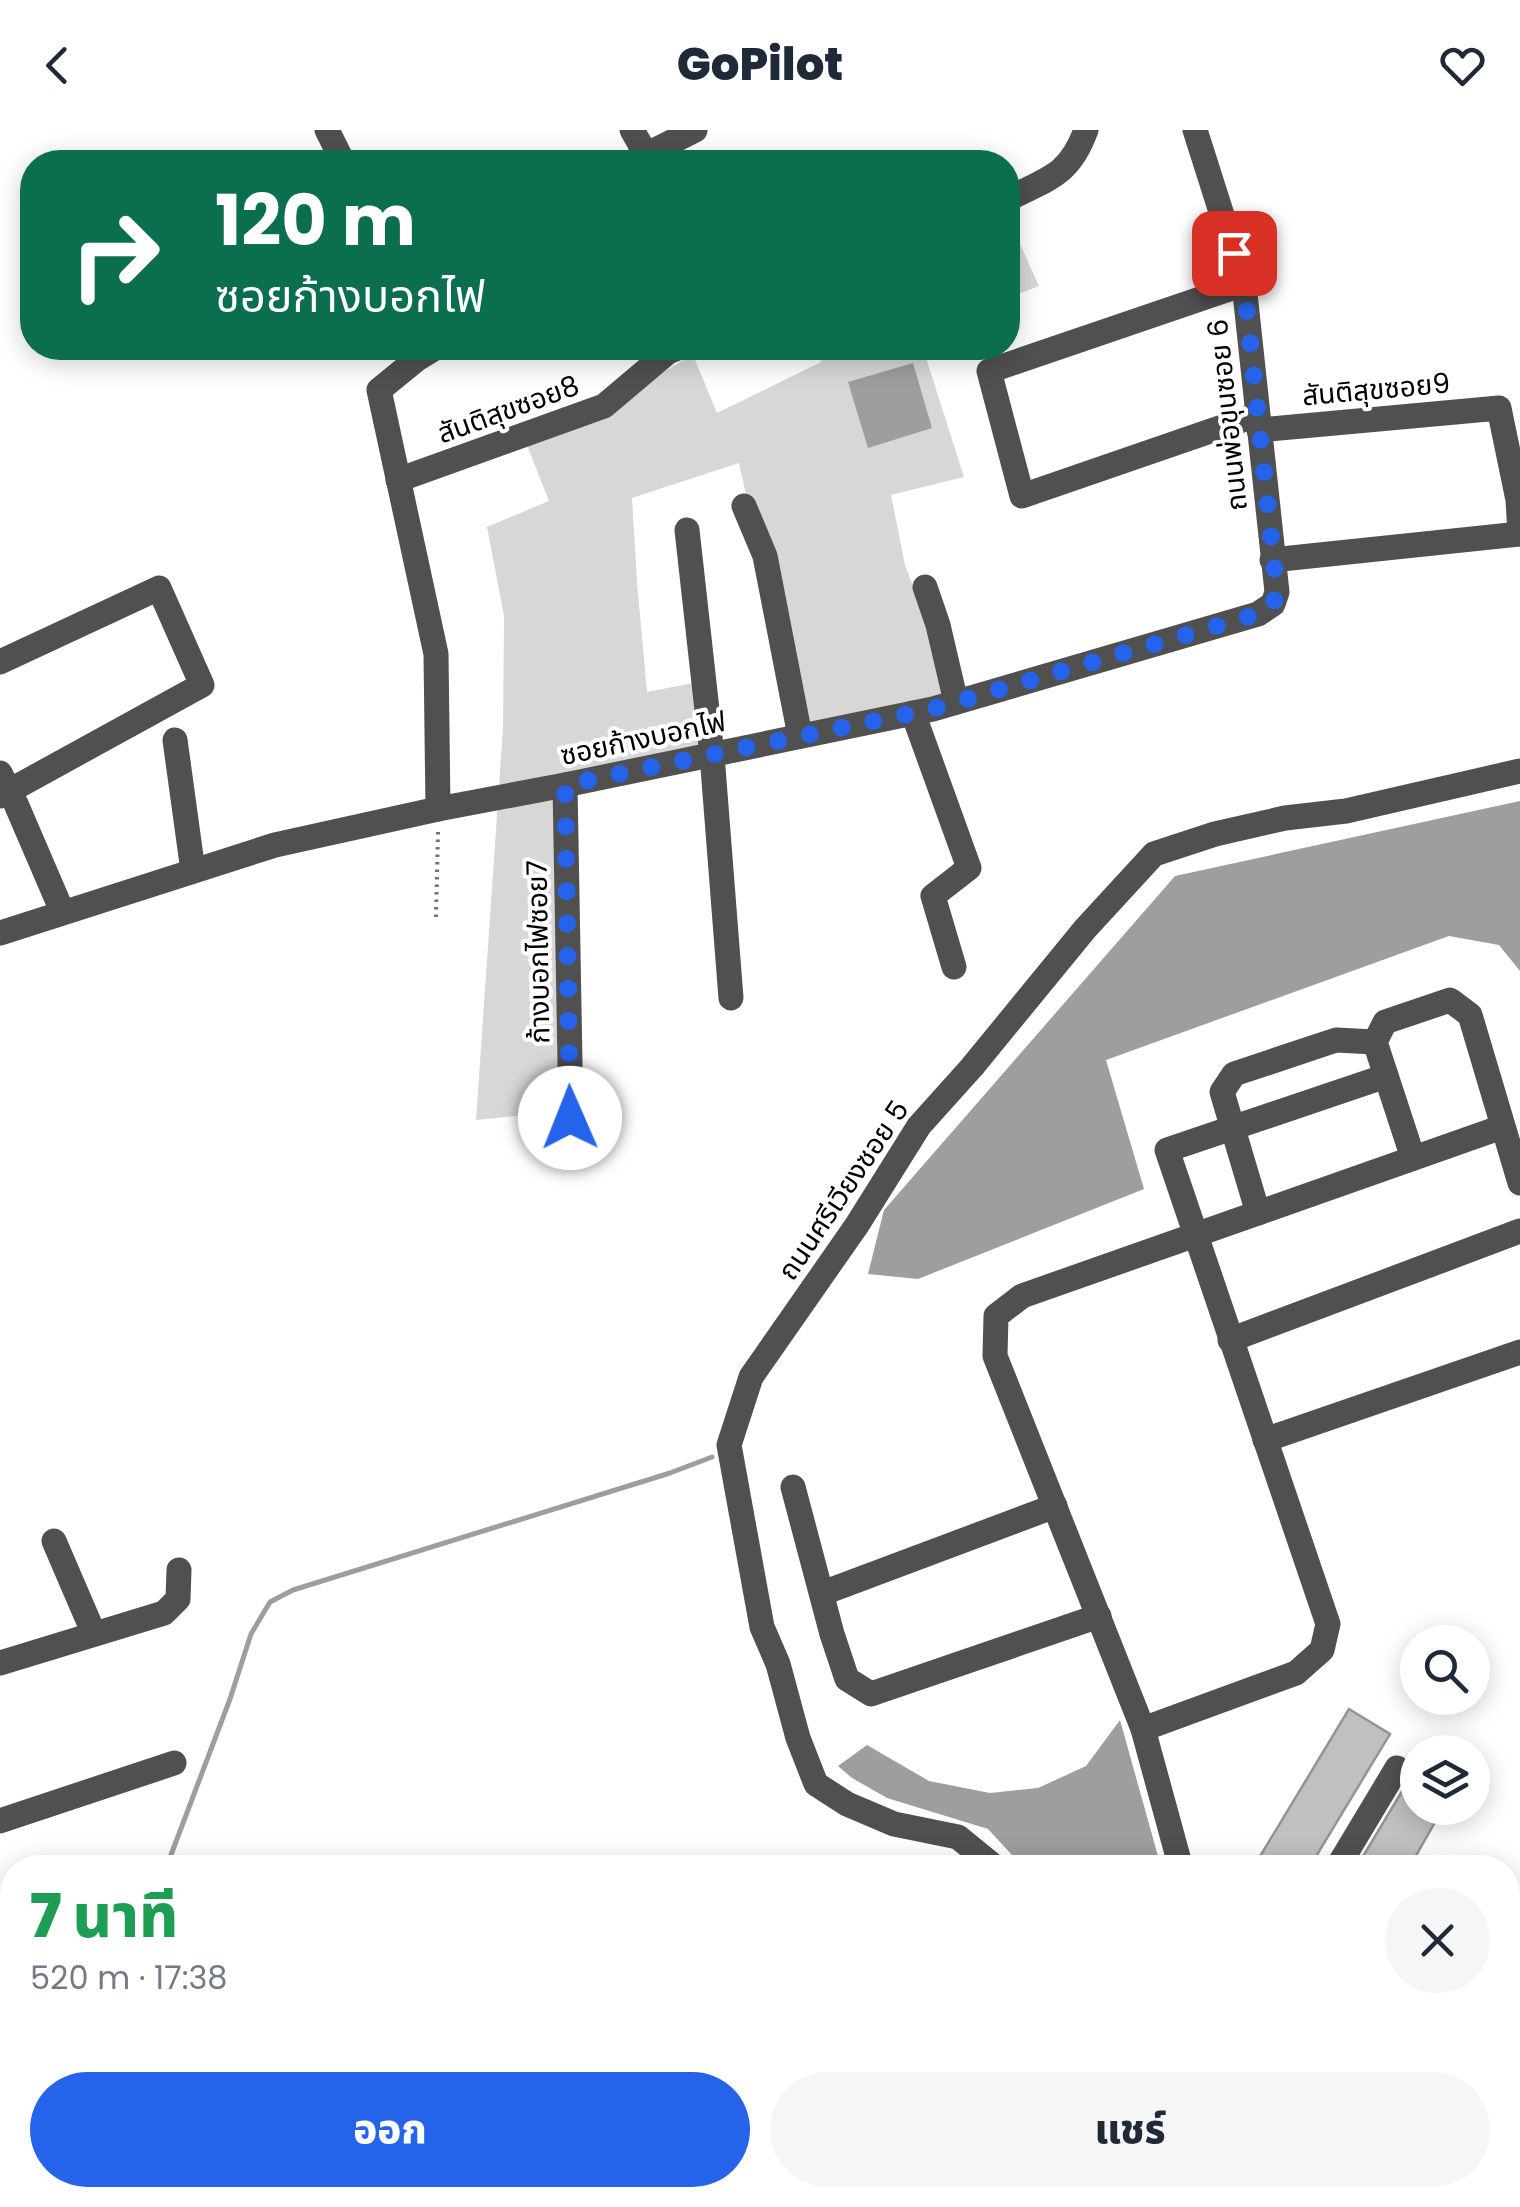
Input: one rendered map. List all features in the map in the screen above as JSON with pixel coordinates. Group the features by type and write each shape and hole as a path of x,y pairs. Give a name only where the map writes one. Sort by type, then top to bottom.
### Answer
{"street":[{"path":"657,150 695,130"},
{"path":"1020,193 1064,171 1086,130"},
{"name":"ถนนพ่อขุนซอย 6","path":"1196,130 1244,284 1274,571"},
{"name":"สันติสุขซอย9","path":"1020,360 1244,284"},
{"path":"416,360 379,390 436,654 438,808"},
{"name":"สันติสุขซอย8","path":"398,480 604,406 659,360"},
{"name":"สันติสุขซอย9","path":"1019,360 989,370 1022,496 1258,422 1499,408 1518,500 1520,534"},
{"path":"744,506 766,556 800,736"},
{"path":"686,530 712,755 731,998"},
{"path":"1274,571 1520,534"},
{"name":"ซอยก้างบอกไฟ","path":"0,933 274,845 956,702 1258,614 1273,604 1277,592 1274,571"},
{"path":"925,587 956,702"},
{"path":"0,662 159,588 202,685 3,786 62,912"},
{"path":"913,713 968,868 933,896 954,967"},
{"path":"175,740 193,870"},
{"name":"ถนนศรีเวียงซอย 5","path":"980,1855 958,1837 894,1824 847,1804 816,1784 762,1626 729,1445 751,1377 857,1225 919,1126 1073,943 1154,854 1215,834 1285,818 1346,811 1520,770"},
{"name":"ก้างบอกไฟซอย7","path":"565,785 570,1118"},
{"path":"1413,1158 1375,1042 1385,1022 1450,1000 1470,1014 1520,1183"},
{"path":"1258,1213 1222,1092 1234,1074 1336,1040 1375,1042"},
{"path":"1144,1729 1296,1673 1322,1650 1328,1624 1167,1150 1386,1076"},
{"path":"1177,1855 1144,1729 996,1356 996,1316 1022,1296 1502,1127"},
{"path":"1230,1340 1520,1231"},
{"path":"1265,1440 1520,1352"},
{"path":"794,1487 847,1679 871,1694 1099,1616"},
{"path":"823,1592 1055,1506"},
{"path":"54,1541 94,1634"},
{"path":"0,1663 164,1613 178,1599 179,1570"},
{"path":"0,1821 174,1762"},
{"path":"1344,1855 1397,1768"}],"path":[{"path":"436,918 438,808"}],"shaded area":[{"path":"1020,244 1039,286 1020,293"},
{"path":"684,360 695,360 717,413 821,362 927,361 964,477 891,495 905,565 956,702 800,736 739,463 632,498 647,692 703,681 712,755 565,785 571,1110 476,1120 503,728 504,616 487,527 549,501 523,435 604,406"},
{"path":"913,363 932,428 868,448 848,382"},
{"path":"1520,801 1520,971 1499,945 1449,936 1106,1060 1144,1189 918,1279 868,1274 884,1210 1175,876"},
{"path":"1120,1720 1158,1855 1012,1855 988,1829 887,1798 838,1766 867,1745 929,1781 990,1793 1038,1788 1086,1766"}],"building":[{"path":"1349,1709 1390,1734 1317,1855 1261,1855"},
{"path":"1400,1795 1400,1825 1433,1825 1416,1855 1364,1855"}],"waterway":[{"path":"171,1855 251,1634 270,1602 293,1590 712,1457"}],"route":[{"path":"570,1118 565,785 932,709 1258,614 1273,604 1277,592 1244,284 1234,253"}]}
